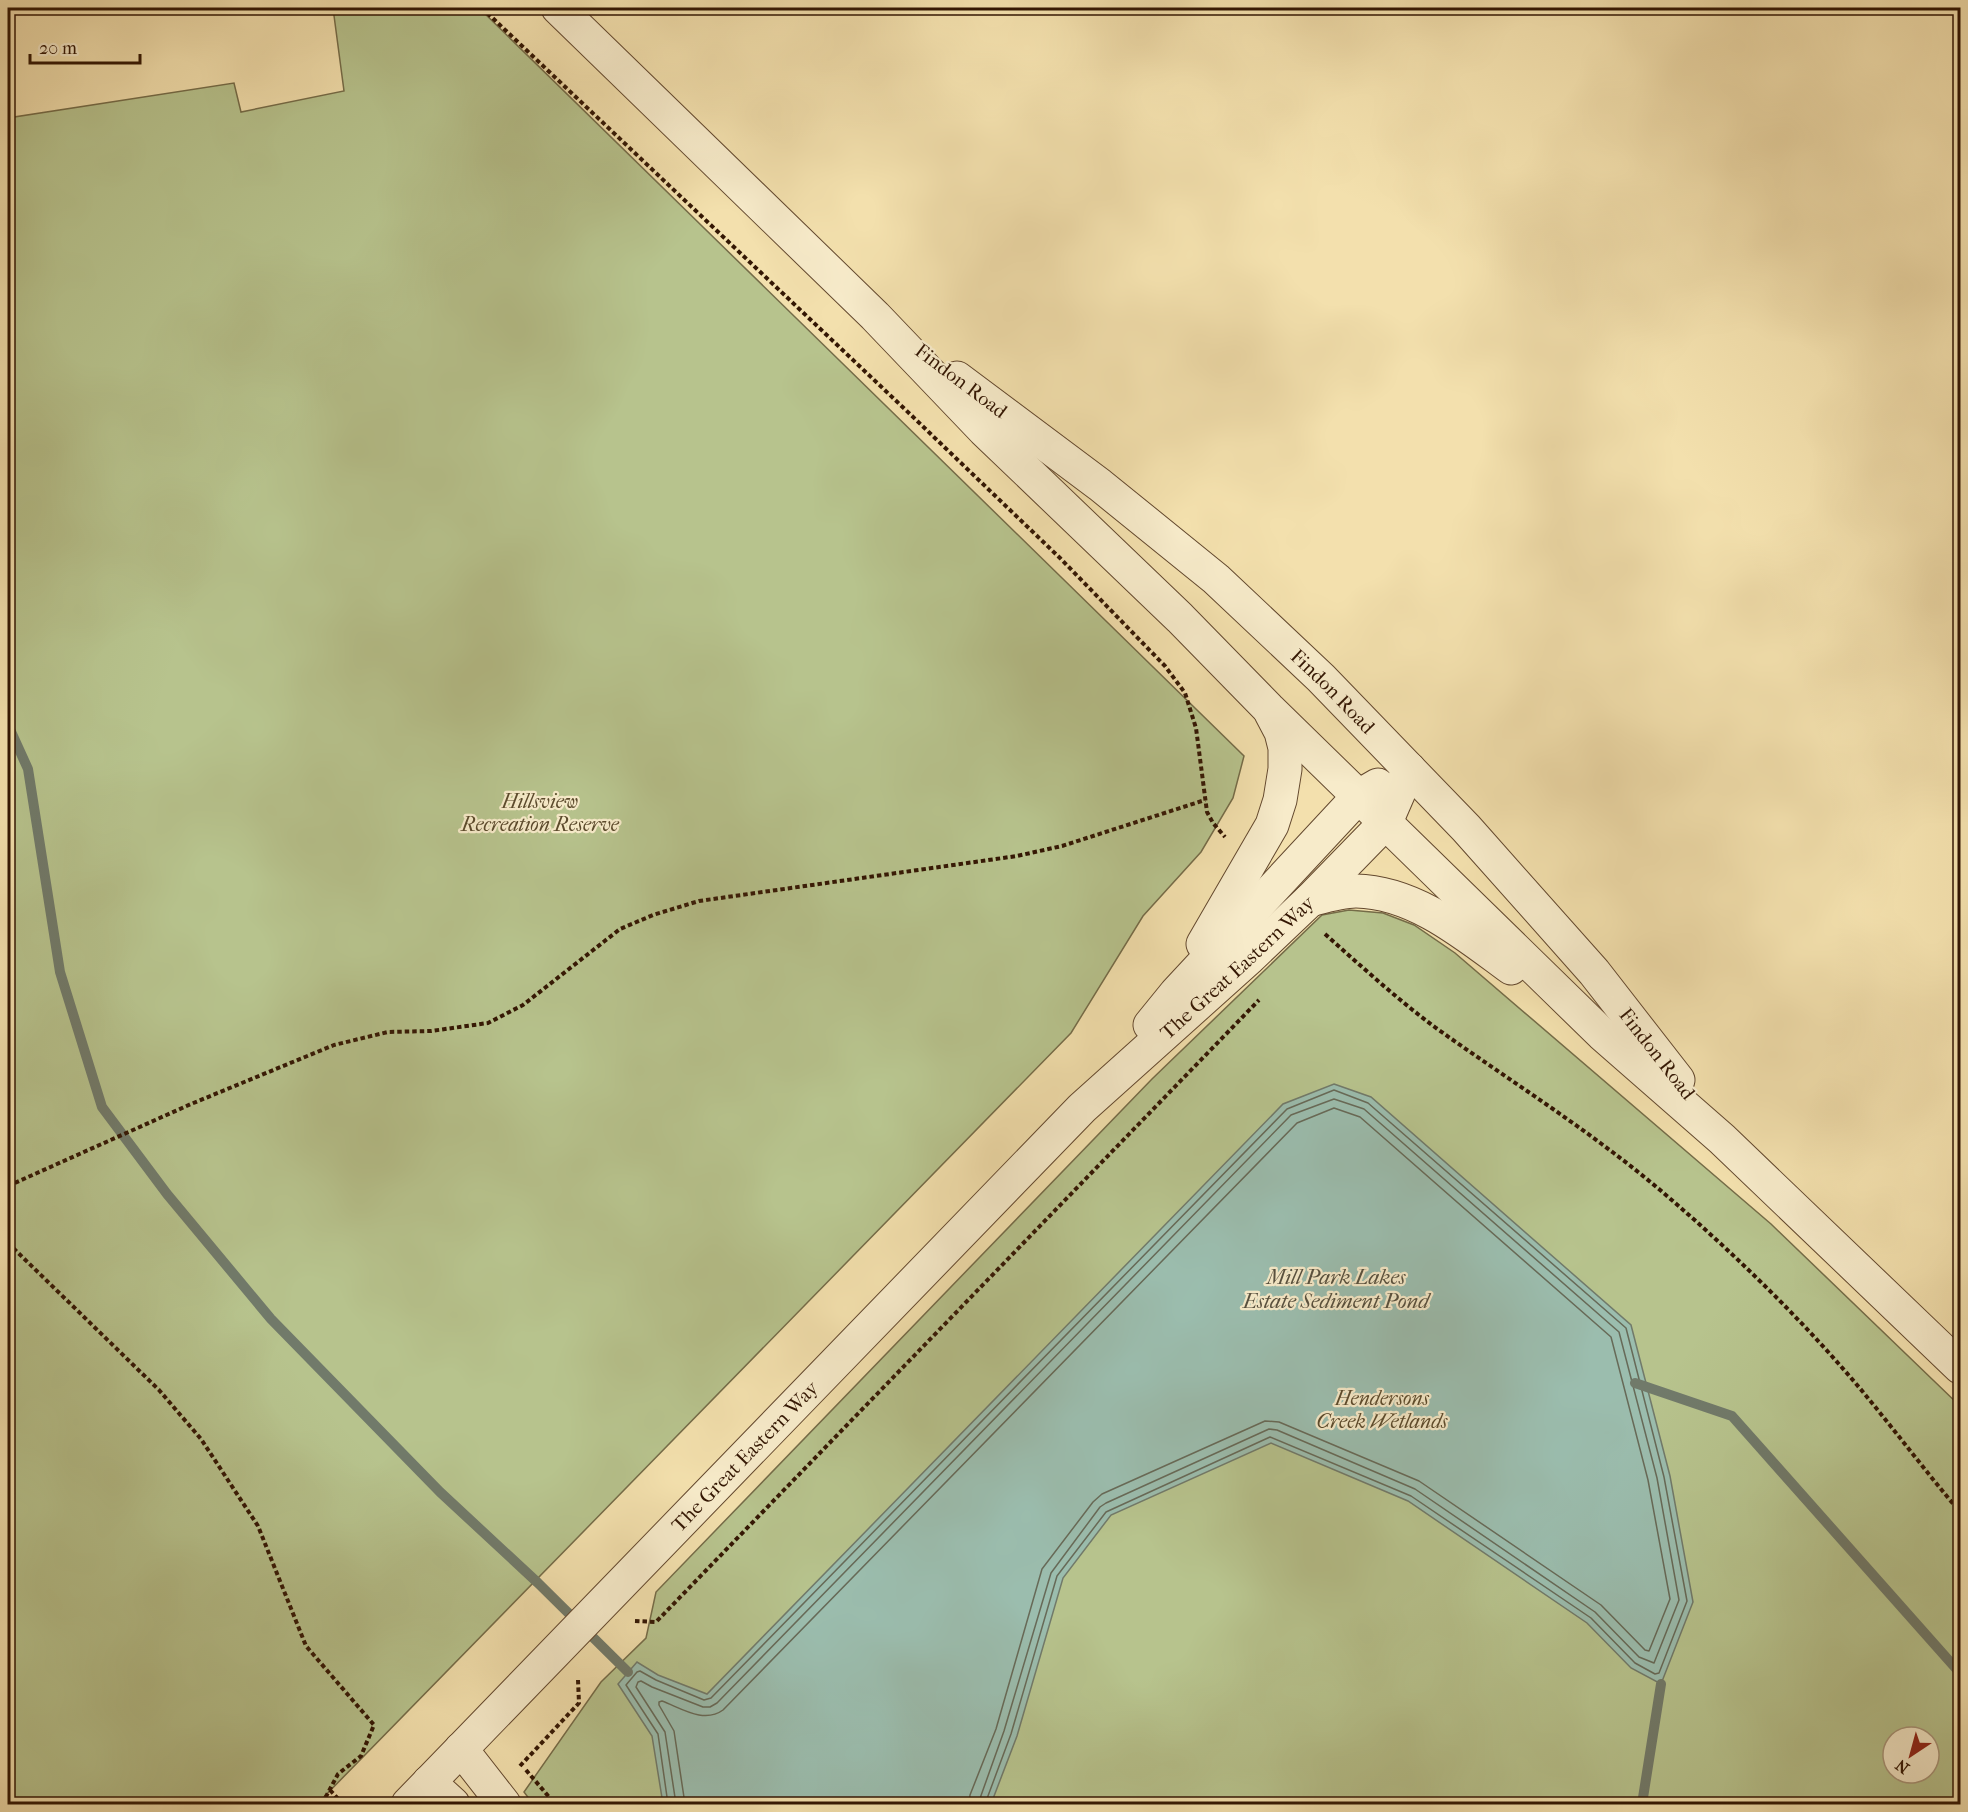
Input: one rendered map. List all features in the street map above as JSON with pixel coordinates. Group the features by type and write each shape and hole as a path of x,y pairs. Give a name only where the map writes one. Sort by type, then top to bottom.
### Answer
{"street":[{"name":"Findon Road","path":"558,8 875,316 984,430 1180,618 1269,709 1602,1034 1722,1139 1960,1367"},
{"name":"Findon Road","path":"875,316 1100,485 1216,579 1321,678 1466,828 1594,972 1722,1139"},
{"path":"1176,993 1272,825 1280,800 1285,769 1285,748 1281,732 1269,709"},
{"path":"1386,822 1409,769"},
{"name":"The Great Eastern Way","path":"1082,1108 1176,993 1359,795 1409,769"},
{"name":"The Great Eastern Way","path":"419,1793 1082,1108 1248,959 1305,905 1386,822"},
{"path":"1305,905 1355,891 1384,895 1416,906 1458,929 1602,1034"},
{"path":"461,1749 498,1798"},
{"path":"419,1793 453,1804"}],"path":[{"path":"482,8 1068,566 1166,666 1185,693 1196,728 1207,812 1214,823 1250,860"},
{"path":"8,1186 191,1104 334,1045 388,1032 431,1031 488,1023 523,1005 620,929 653,915 699,901 1017,856 1062,846 1205,800"},
{"path":"1305,905 1388,990 1435,1027 1601,1144 1673,1201 1706,1231 1791,1313 1831,1356 1960,1512"},
{"path":"635,1622 656,1622 1267,992"},
{"path":"8,1243 159,1390 201,1439 258,1527 306,1646 374,1725 360,1756 338,1773 322,1804"},
{"path":"498,1798 521,1764 579,1702 578,1680"},
{"path":"521,1764 555,1804"},
{"path":"330,1790 344,1804"}],"green space":[{"name":"Hillsview Recreation Reserve","path":"333,8 479,8 1244,756 1233,798 1201,852 1143,916 1071,1033 317,1804 8,1804 8,118 234,83 241,112 344,91"},
{"name":"Hendersons Creek Wetlands","path":"1349,910 1383,913 1414,925 1455,953 1771,1224 1960,1406 1960,1804 533,1804 524,1792 601,1682 646,1638 656,1592 1152,1079 1322,915"}],"water":[{"name":"Mill Park Lakes Estate Sediment Pond","path":"1334,1084 1371,1097 1631,1325 1670,1476 1693,1602 1661,1684 1631,1668 1587,1623 1408,1501 1271,1443 1111,1515 1063,1578 1017,1736 991,1804 663,1804 652,1736 618,1684 637,1662 658,1675 707,1694 1283,1104"}],"waterway":[{"path":"8,725 28,769 60,972 102,1107 167,1194 271,1319 440,1492 538,1583 628,1672"},
{"path":"1635,1383 1732,1416 1960,1673"},
{"path":"1642,1804 1661,1684"}]}
